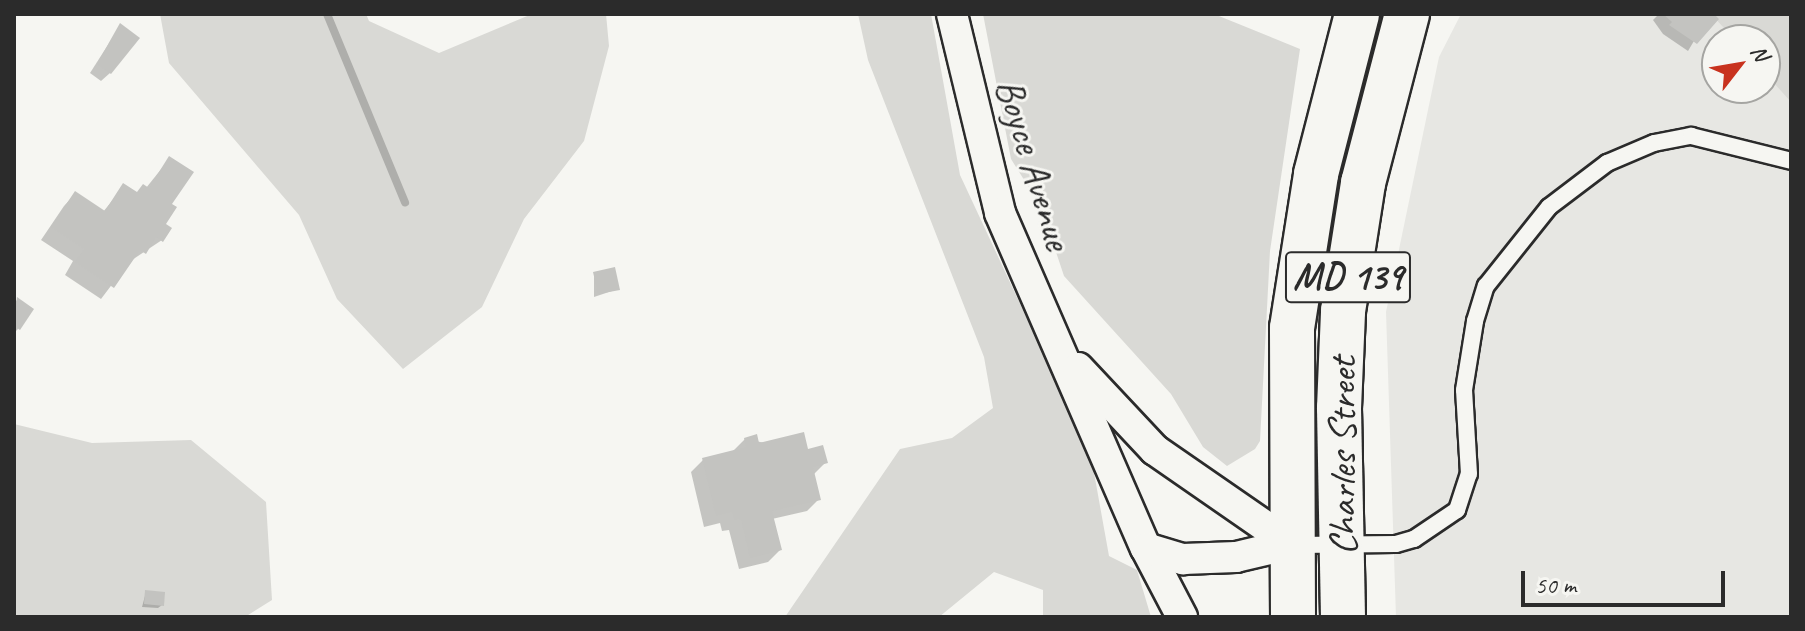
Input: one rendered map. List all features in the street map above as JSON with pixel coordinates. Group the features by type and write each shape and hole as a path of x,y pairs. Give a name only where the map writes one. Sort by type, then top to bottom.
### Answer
{"main road":[{"name":"Charles Street","path":"1293,617 1292,328 1316,174 1357,14"},
{"name":"Charles Street","path":"1343,617 1343,311 1363,183 1407,14"}],"street":[{"name":"Boyce Avenue","path":"952,14 1000,213 1146,548 1182,617"},
{"name":"Boyce Avenue","path":"1051,335 1122,420 1155,450 1291,544"},
{"path":"1146,548 1183,559 1236,557 1291,544"}],"lane":[{"path":"1291,544 1341,546 1414,539 1457,510 1469,474 1464,390 1475,321 1486,286 1549,207 1607,163 1654,143 1691,136 1791,161"}],"shaded area":[{"path":"160,14 366,14 369,21 439,53 532,14 606,14 609,46 584,141 524,219 482,307 403,369 337,299 299,215 169,63"},
{"path":"858,14 931,14 960,175 1091,456 1109,556 1137,570 1151,617 1043,617 1043,590 994,572 939,617 785,617 900,449 952,438 993,408 984,357 868,60"},
{"path":"983,14 1214,14 1300,49 1270,251 1260,441 1255,449 1227,466 1203,447 1171,394 1064,276 1041,207 1011,159"},
{"path":"1461,14 1791,14 1791,617 1396,617 1386,312 1439,57"},
{"path":"1711,14 1791,14 1791,102 1781,91 1781,24 1720,24"},
{"path":"14,424 92,443 191,440 266,502 272,600 245,617 14,617"}],"building":[{"path":"1663,14 1714,14 1719,19 1715,24 1701,24 1701,39 1697,44 1669,25 1672,22"},
{"path":"120,23 140,38 111,74 97,64"},
{"path":"169,156 194,172 172,204 177,207 166,224 172,228 163,242 156,237 146,254 140,250 114,288 75,262 84,249 51,227 75,191 105,211 123,183 137,192 143,184 149,188"},
{"path":"615,267 620,290 598,294 593,272"},
{"path":"17,297 34,309 20,330 14,326"},
{"path":"804,432 808,449 823,445 828,463 813,467 821,500 772,511 782,550 750,558 741,519 734,520 732,512 716,516 702,458 746,447 744,438 757,434 759,443"},
{"path":"145,590 165,592 164,606 144,604"}],"waterway":[{"path":"327,14 405,202"}]}
